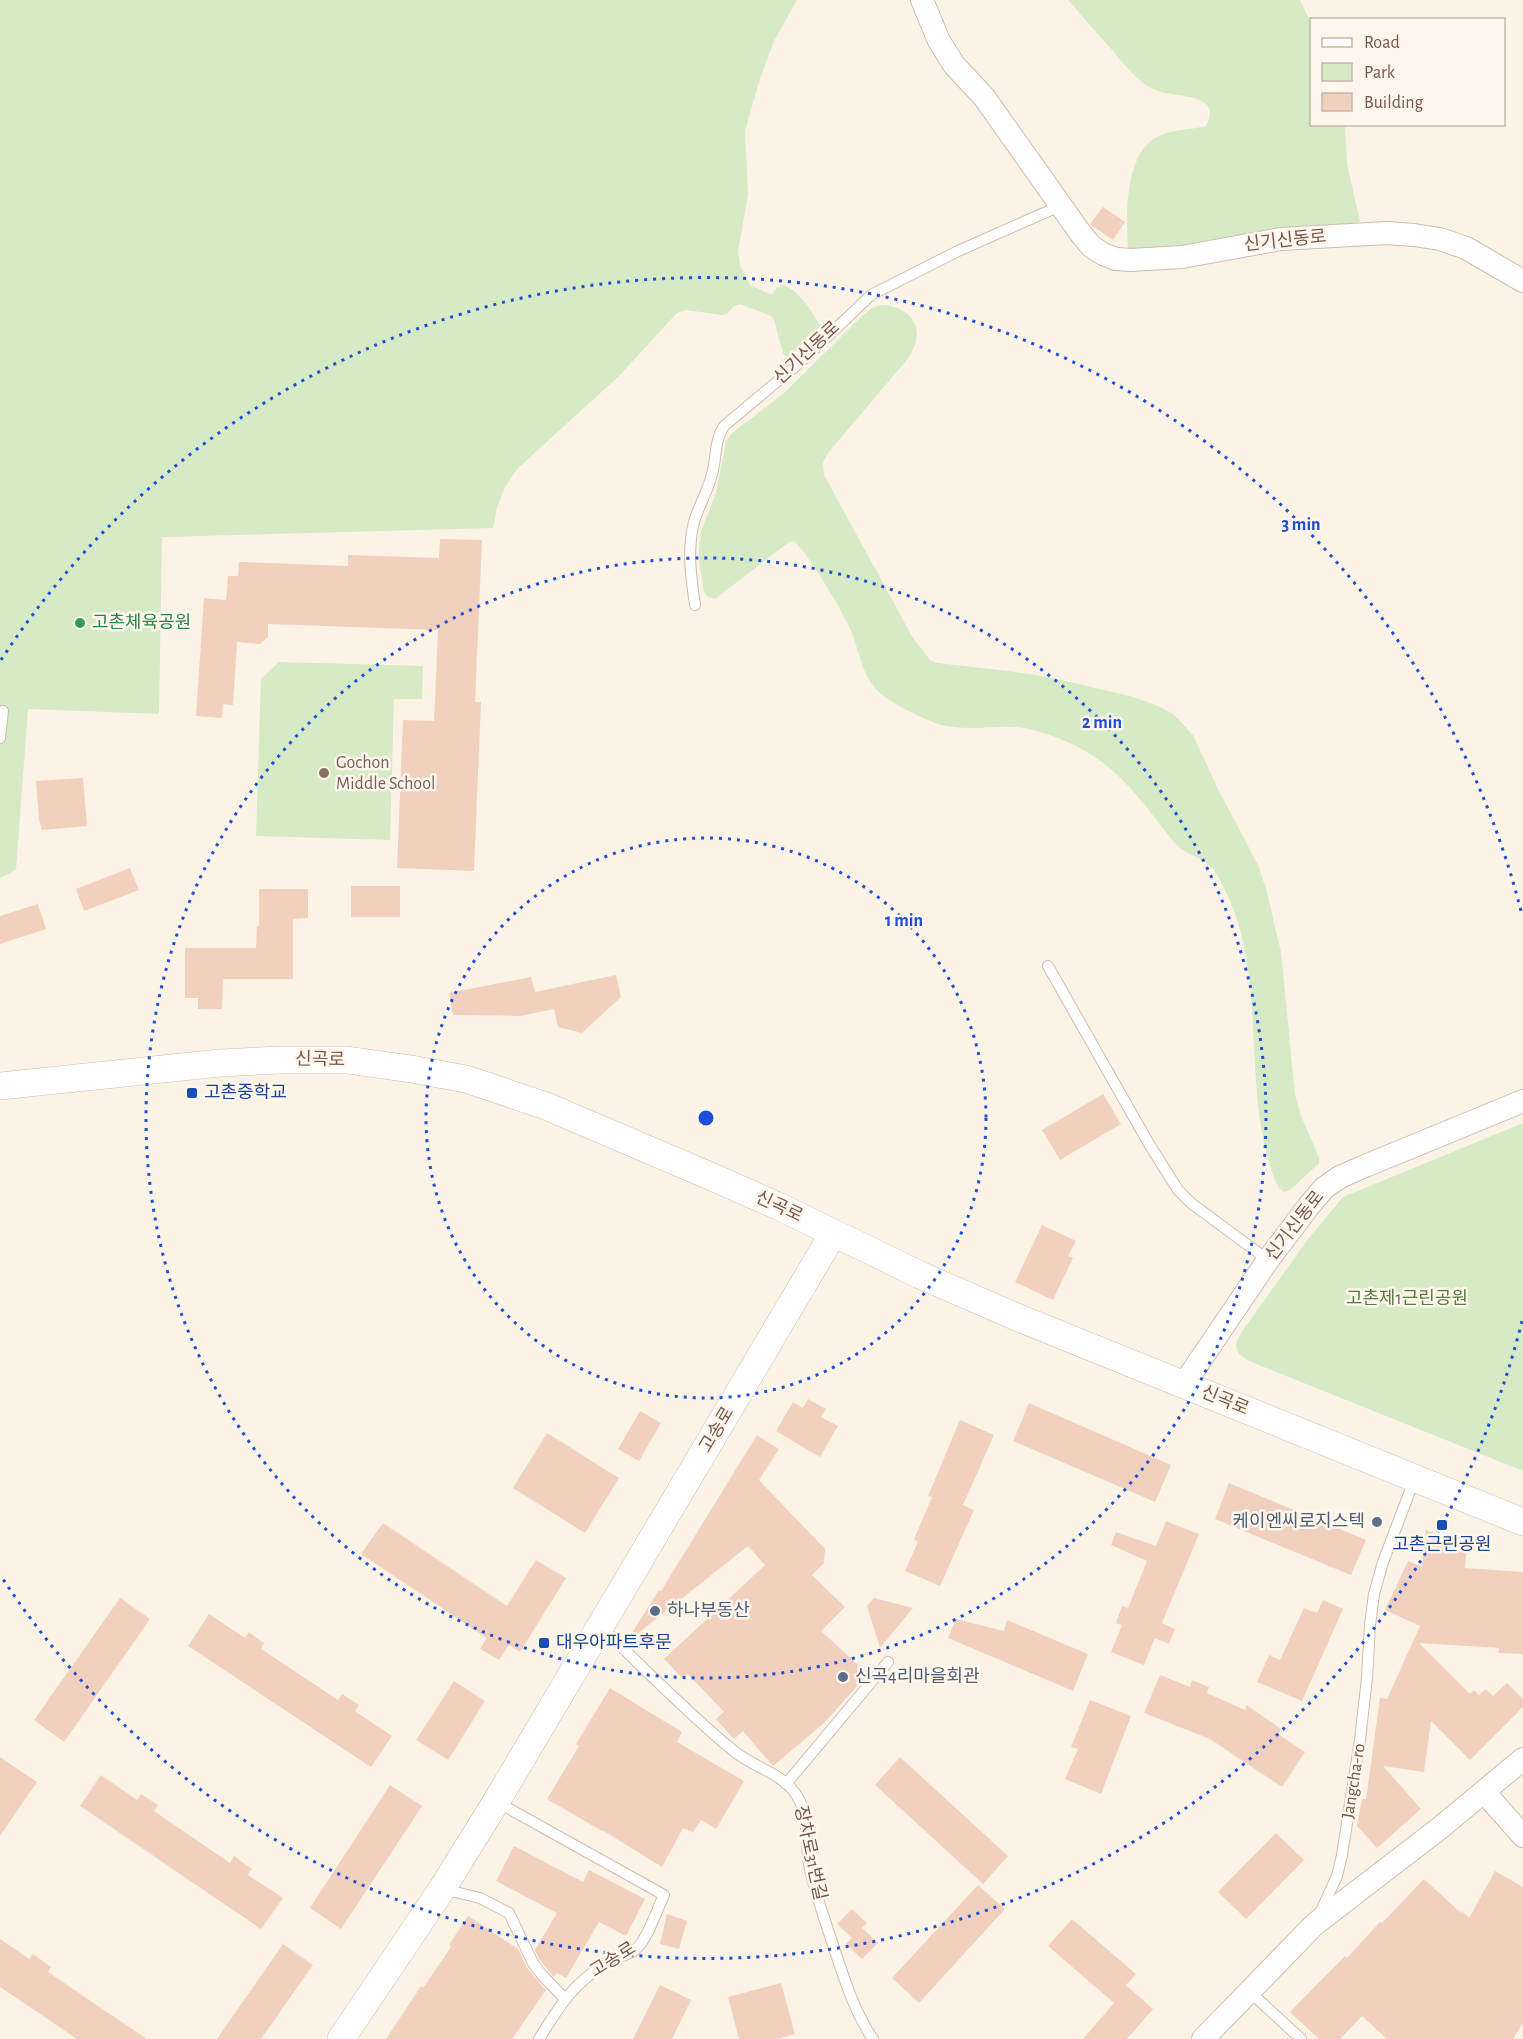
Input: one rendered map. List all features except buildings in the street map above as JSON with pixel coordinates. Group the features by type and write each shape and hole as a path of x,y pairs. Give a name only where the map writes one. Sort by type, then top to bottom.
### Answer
{"street":[{"name":"신기신동로","path":"922,0 939,40 954,65 984,97 1060,206 1091,246 1103,254 1116,259 1160,260 1281,239 1388,233 1440,239 1466,248 1523,281"},
{"name":"신곡로","path":"0,1086 219,1063 280,1060 347,1060 465,1079 546,1106 780,1207 833,1234 1014,1317 1523,1522"},
{"name":"신기신동로","path":"1184,1384 1268,1260 1324,1188 1340,1177 1523,1101"},
{"name":"고송로","path":"341,2039 442,1889 496,1802 833,1234"},
{"path":"1315,1924 1440,1828 1523,1759"},
{"path":"1484,1792 1523,1836"},
{"name":"Jangcha-ro","path":"1203,2039 1315,1924"}],"lane":[{"name":"신기신동로","path":"695,605 691,575 692,537 697,514 712,474 718,435 723,426 803,360 871,295 958,251 1060,206"},
{"path":"0,738 3,711"},
{"path":"1048,966 1149,1144 1178,1190 1191,1203 1268,1260"},
{"name":"Jangcha-ro","path":"1315,1924 1337,1876 1342,1855 1360,1740 1374,1594 1383,1562 1414,1478"},
{"path":"600,1626 737,1753 786,1784"},
{"name":"장차로31번길","path":"873,2039 851,1994 818,1898 809,1864 807,1831 802,1806 796,1793 786,1784 888,1662"},
{"name":"고송로","path":"496,1802 664,1894 644,1939 636,1949 611,1960 589,1974 564,1998 539,2039"},
{"path":"442,1889 480,1898 509,1913 533,1963 564,1998"},
{"path":"1249,1991 1301,2039"}],"green space":[{"path":"0,0 797,0 774,41 745,131 748,195 738,252 741,268 750,285 770,294 783,285 789,288 805,302 821,327 789,356 785,356 771,316 740,304 722,315 686,310 677,313 619,376 517,469 504,489 493,528 162,537 159,714 28,709 16,870 0,878"},
{"path":"1068,0 1300,0 1310,21 1310,126 1345,126 1347,165 1360,221 1356,224 1232,236 1169,249 1128,249 1127,219 1130,185 1140,154 1149,143 1161,135 1206,126 1210,117 1206,104 1201,101 1158,91 1142,82"},
{"path":"881,305 895,307 908,314 917,332 915,346 906,361 827,454 823,463 824,475 913,638 930,660 937,663 1048,677 1130,696 1173,714 1193,735 1258,865 1281,952 1295,1095 1301,1116 1319,1157 1319,1163 1290,1190 1284,1192 1279,1188 1270,1166 1263,1135 1257,1099 1246,955 1230,901 1216,873 1209,865 1178,847 1122,780 1104,763 1083,750 1060,739 1024,728 966,728 942,725 910,712 881,694 866,673 843,614 816,570 794,541 789,542 715,599 708,597 704,592 699,552 701,531 716,493 726,442 731,434 784,393 862,316 872,308"},
{"path":"279,662 423,666 422,699 394,699 390,840 256,836 261,679"},
{"name":"고촌제1근린공원","path":"1523,1123 1523,1471 1249,1361 1237,1351 1237,1340 1243,1330 1308,1239 1343,1197"}],"place":[{"name":"고촌체육공원","path":"80,623"},
{"name":"Gochon Middle School","path":"324,773"},
{"name":"고촌중학교","path":"192,1093"},
{"name":"케이엔씨로지스텍","path":"1377,1522"},
{"name":"고촌근린공원","path":"1442,1525"},
{"name":"하나부동산","path":"655,1611"},
{"name":"대우아파트후문","path":"544,1643"},
{"name":"신곡4리마을회관","path":"843,1677"}]}
